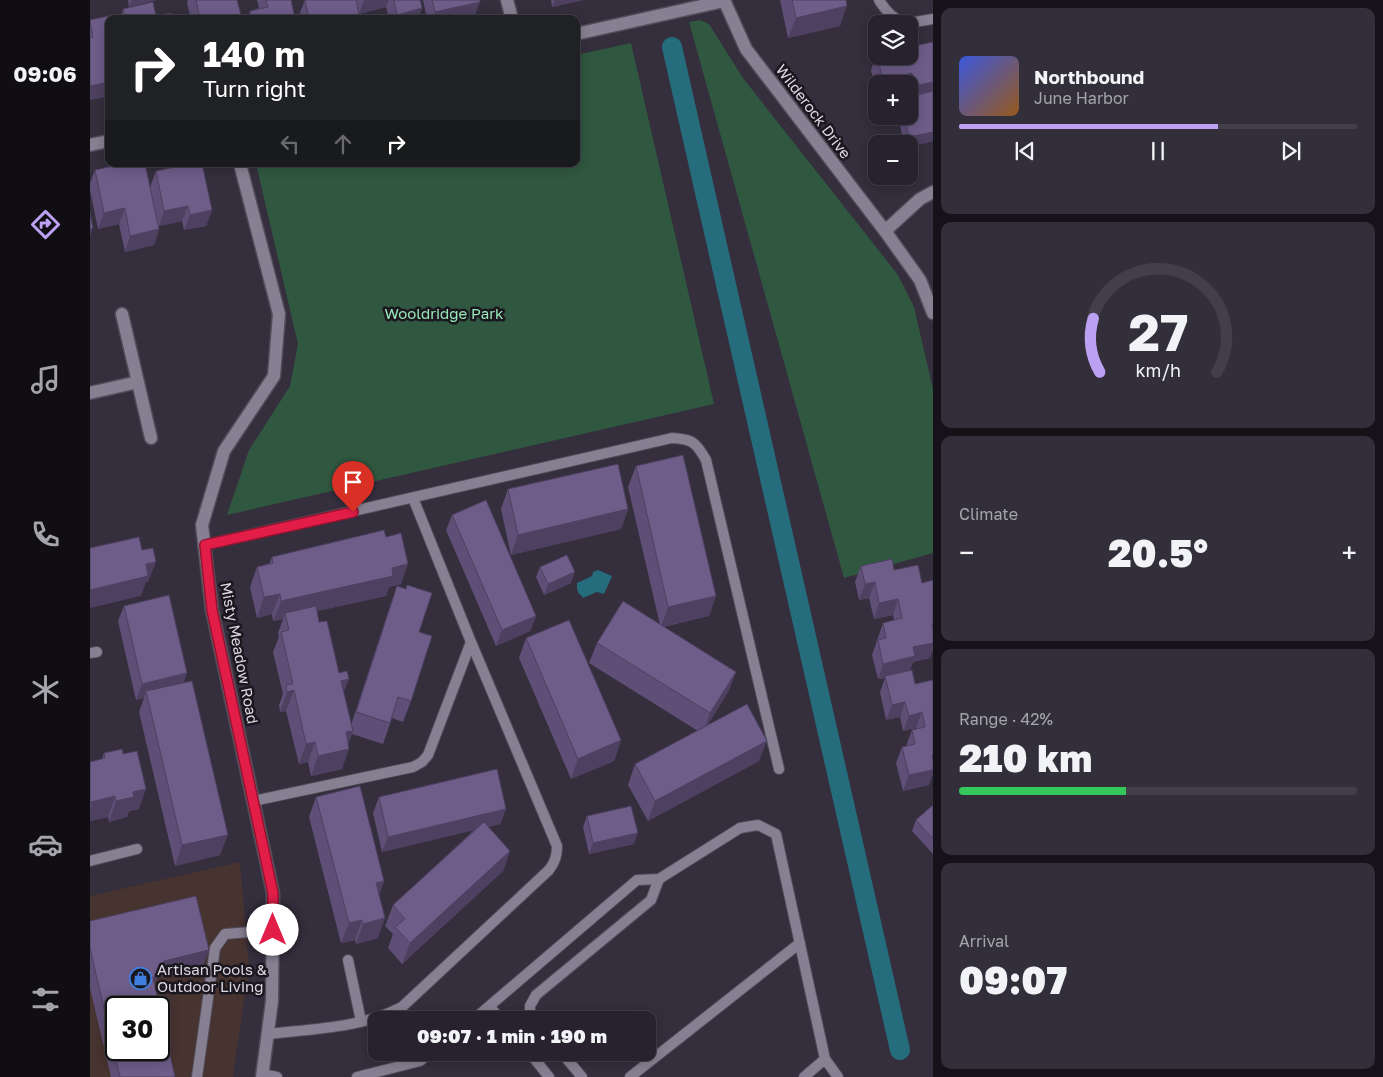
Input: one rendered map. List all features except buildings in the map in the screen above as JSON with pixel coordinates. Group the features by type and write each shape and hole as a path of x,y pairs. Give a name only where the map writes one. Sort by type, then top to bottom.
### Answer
{"street":[{"path":"507,0 511,15"},
{"path":"580,33 724,0"},
{"name":"Wilderock Drive","path":"724,0 746,49 885,231 920,280 933,313"},
{"path":"90,145 105,143"},
{"name":"Misty Meadow Road","path":"241,167 279,314 274,376 224,451 202,525 212,610 273,893 272,1001 262,1075"},
{"path":"885,231 920,199 933,192"},
{"path":"122,314 151,438"},
{"path":"90,393 138,382"}],"lane":[{"path":"880,0 886,11 900,21 916,22 933,19"},
{"path":"205,545 672,438 686,439 698,445 706,460 780,770"},
{"path":"268,1034 361,1021 385,1016 402,1007 549,870 557,855 557,846 552,833 471,642 413,498"},
{"path":"253,801 413,767 422,762 428,755 471,642"},
{"path":"485,1011 637,880 659,879 740,828 758,825 776,834 825,1059 838,1077"},
{"path":"90,861 137,849"},
{"path":"530,1011 530,1006 536,996 651,900 659,879"},
{"path":"197,1077 215,948 225,934 273,930"},
{"path":"630,1077 800,943"},
{"path":"348,960 361,1021"},
{"path":"490,1007 493,1011"},
{"path":"804,1077 825,1059"},
{"path":"357,1077 420,1061"},
{"path":"536,1061 549,1077"},
{"path":"569,1061 582,1077"},
{"path":"262,1075 277,1077"}],"shaded area":[{"path":"240,862 249,967 233,1077 90,1077 90,896"}],"green space":[{"path":"700,20 709,24 743,78 898,275 914,307 933,389 933,553 844,578 689,22"},
{"name":"Wooldridge Park","path":"631,43 714,404 227,515 249,450 290,386 298,344 257,167 580,167 580,54"}],"water":[{"path":"598,570 612,576 604,594 597,592 583,598 577,589 577,583 592,576 593,572"}],"waterway":[{"path":"672,47 900,1050"}],"place":[{"name":"Artisan Pools & Outdoor Living","path":"141,978"}],"route":[{"path":"273,930 273,893 212,610 205,545 353,512"}]}
